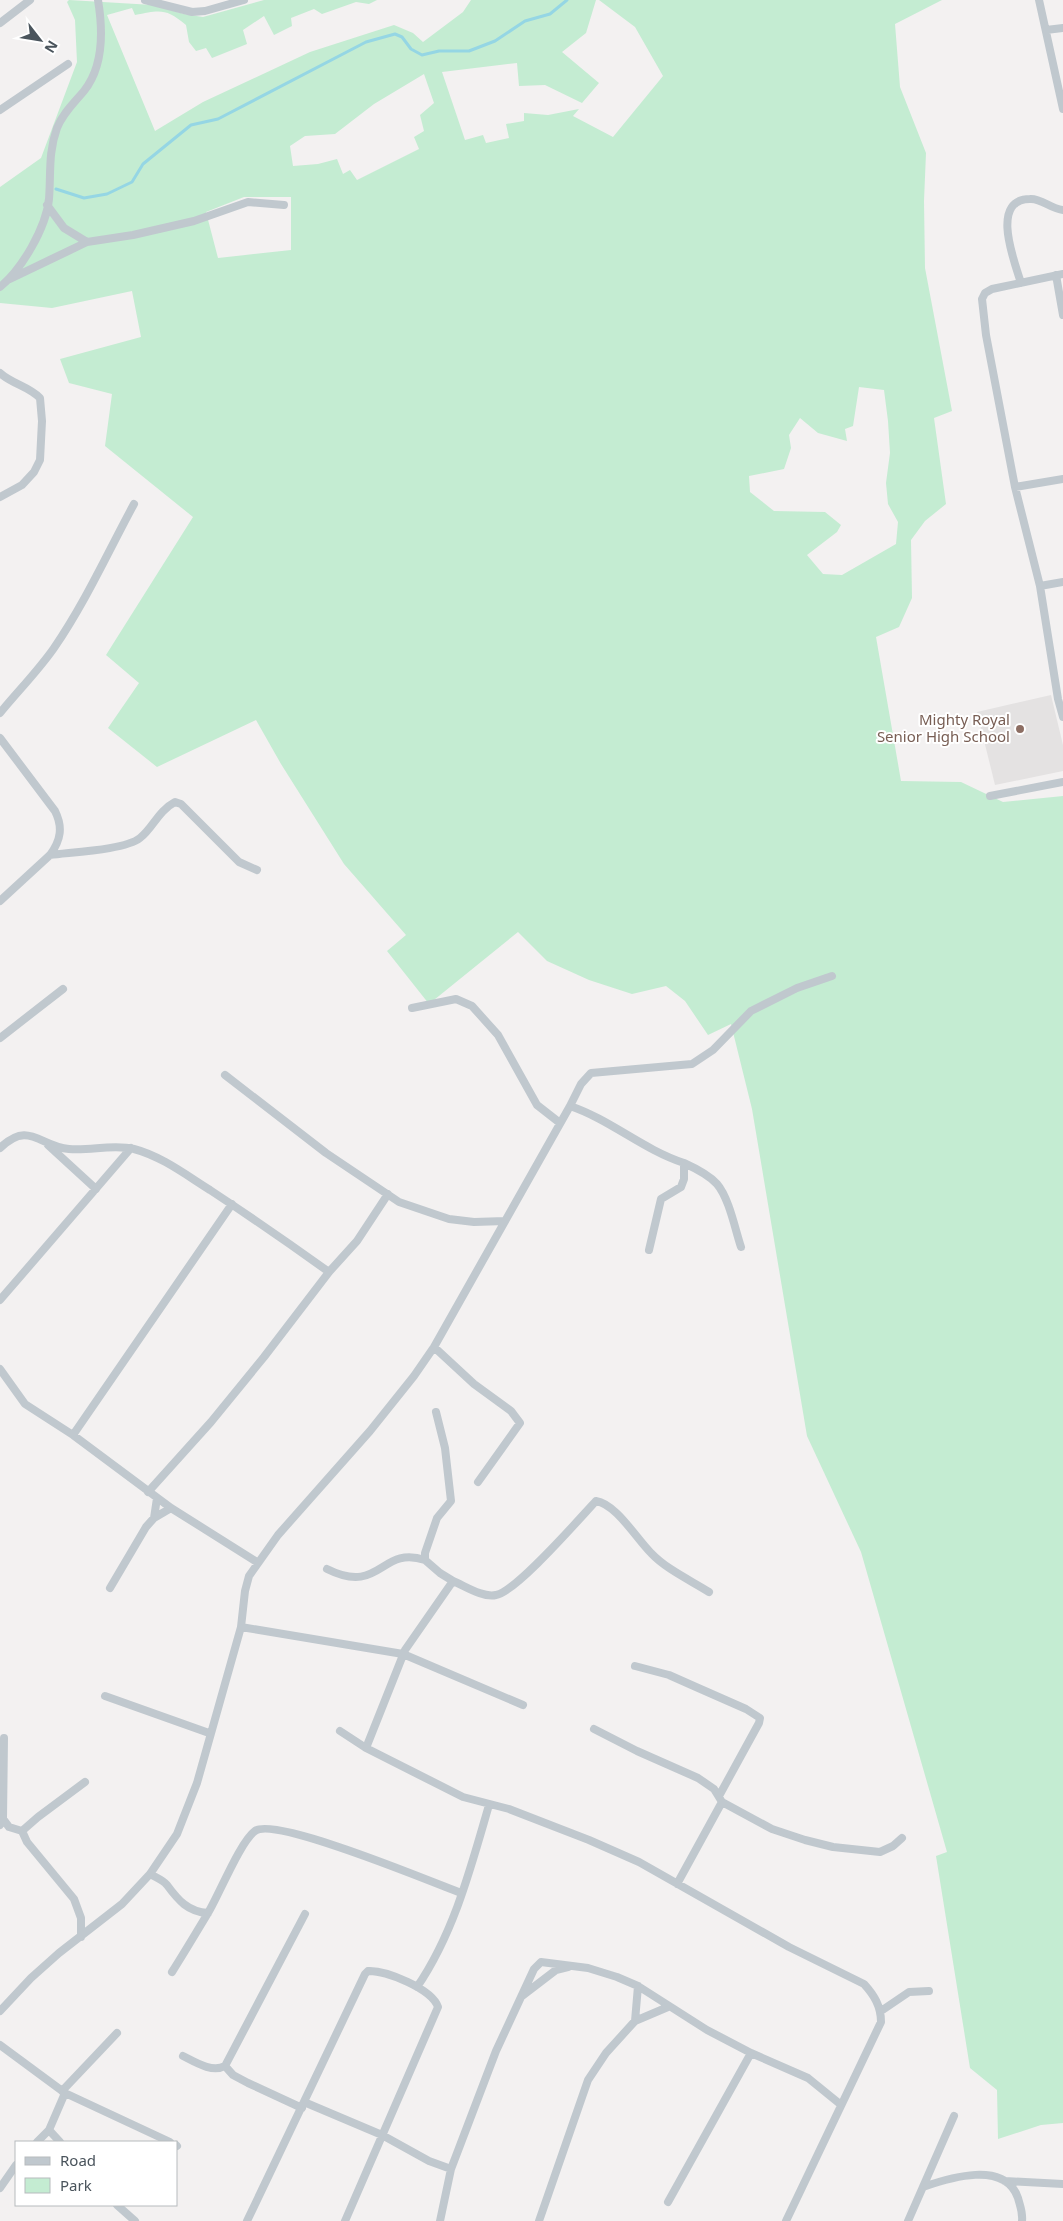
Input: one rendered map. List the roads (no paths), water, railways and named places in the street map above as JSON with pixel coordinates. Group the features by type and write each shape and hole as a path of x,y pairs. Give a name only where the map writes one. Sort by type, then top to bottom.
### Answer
{"street":[{"path":"0,23 30,0"},
{"path":"9,280 30,248 47,206 49,164 58,127 65,114 85,90 98,63 102,35 98,0"},
{"path":"144,0 192,12 211,10 244,0"},
{"path":"1039,0 1063,109"},
{"path":"1046,30 1063,28"},
{"path":"0,110 68,64"},
{"path":"1021,283 1007,231 1007,217 1014,205 1023,199 1032,198 1063,210"},
{"path":"0,287 9,280 87,242 133,236 194,221 248,202 284,205"},
{"path":"47,206 64,228 87,242"},
{"path":"1063,315 1060,275 992,289 985,293 982,299 986,335 1015,487 1040,586 1058,699 1063,717"},
{"path":"0,374 34,392 40,398 42,422 40,460 34,472 22,485 0,497"},
{"path":"1015,487 1063,479"},
{"path":"0,713 26,685 54,648 75,615 134,504"},
{"path":"1040,586 1063,582"},
{"path":"0,738 55,810 60,821 61,833 50,855 0,902"},
{"path":"990,796 1063,782"},
{"path":"50,855 126,846 141,838 152,822 169,805 175,802 181,804 239,862 257,870"},
{"path":"0,2011 31,1978 59,1953 122,1904 150,1874 177,1834 197,1783 240,1627 249,1576 257,1562 278,1535 370,1430 414,1376 434,1347 581,1084 591,1072 692,1064 713,1050 751,1011 798,988 832,976"},
{"path":"0,1038 63,989"},
{"path":"412,1008 456,999 472,1006 498,1035 537,1105 560,1123"},
{"path":"225,1075 326,1153 407,1206 450,1219 474,1222 505,1221"},
{"path":"570,1106 584,1111 656,1153 698,1170 717,1184 725,1197 741,1247"},
{"path":"0,1148 15,1137 24,1134 35,1136 48,1144 96,1189"},
{"path":"48,1144 68,1149 131,1148 152,1155 232,1204 329,1272"},
{"path":"0,1300 131,1148"},
{"path":"649,1250 661,1199 681,1186 685,1174 684,1163"},
{"path":"148,1492 211,1422 329,1272 358,1241 388,1194"},
{"path":"73,1435 232,1204"},
{"path":"434,1347 474,1384 511,1411 520,1423 478,1482"},
{"path":"0,1369 25,1404 73,1435 171,1508 257,1562"},
{"path":"425,1560 425,1553 437,1518 451,1501 445,1448 436,1412"},
{"path":"154,1518 157,1498"},
{"path":"327,1569 342,1576 366,1577 378,1571 390,1561 401,1557 414,1557 425,1560 440,1574 453,1581 490,1596 498,1595 511,1587 529,1571 596,1501 605,1502 653,1556 709,1592"},
{"path":"110,1588 146,1527 154,1518 171,1508"},
{"path":"366,1748 403,1654 453,1581"},
{"path":"240,1627 403,1654 523,1705"},
{"path":"635,1666 669,1675 746,1709 760,1718 677,1884"},
{"path":"105,1696 209,1734"},
{"path":"594,1729 637,1751 698,1778 714,1789 720,1799 772,1829 833,1847 880,1852 893,1846 902,1838"},
{"path":"340,1732 366,1748 462,1797 509,1810 589,1840 639,1862 789,1947 864,1984 881,2010 881,2022 865,2060 840,2104 786,2221"},
{"path":"4,1738 1,1772 2,1822 9,1827 22,1831 27,1842 74,1899 80,1918 81,1937"},
{"path":"22,1831 85,1782"},
{"path":"417,1987 444,1936 461,1893 490,1805"},
{"path":"172,1972 208,1913 244,1844 256,1830 262,1828 302,1834 461,1893"},
{"path":"150,1874 166,1885 179,1901 198,1913 208,1913"},
{"path":"183,2056 206,2066 219,2069 225,2066 305,1914"},
{"path":"440,2221 451,2169 496,2051 534,1969 541,1962 575,1966 617,1977 638,1986 668,2007 751,2053 808,2078 840,2104"},
{"path":"520,1997 556,1970 575,1966"},
{"path":"247,2221 368,1970 381,1972 417,1987 433,1998 438,2007 345,2221"},
{"path":"635,2021 638,1986"},
{"path":"881,2010 909,1992 929,1991"},
{"path":"539,2221 588,2080 606,2053 635,2021 668,2007"},
{"path":"38,2141 49,2130 63,2092 117,2033"},
{"path":"0,2045 63,2092 168,2141"},
{"path":"668,2202 751,2053"},
{"path":"225,2066 233,2075 303,2105 382,2134 429,2161 451,2169"},
{"path":"908,2221 954,2116"},
{"path":"49,2130 59,2141"},
{"path":"0,2188 15,2166"},
{"path":"923,2187 962,2175 980,2174 1005,2182 1063,2184"},
{"path":"1005,2182 1016,2193 1023,2214 1022,2221"},
{"path":"119,2206 135,2221"}],"waterway":[{"path":"56,189 84,198 107,194 132,182 143,164 191,125 218,119 366,42 395,34 402,37 411,49 422,55 439,51 469,51 495,41 525,21 550,14 567,0"}],"place":[{"name":"Mighty Royal Senior High School","path":"1020,729"}]}
